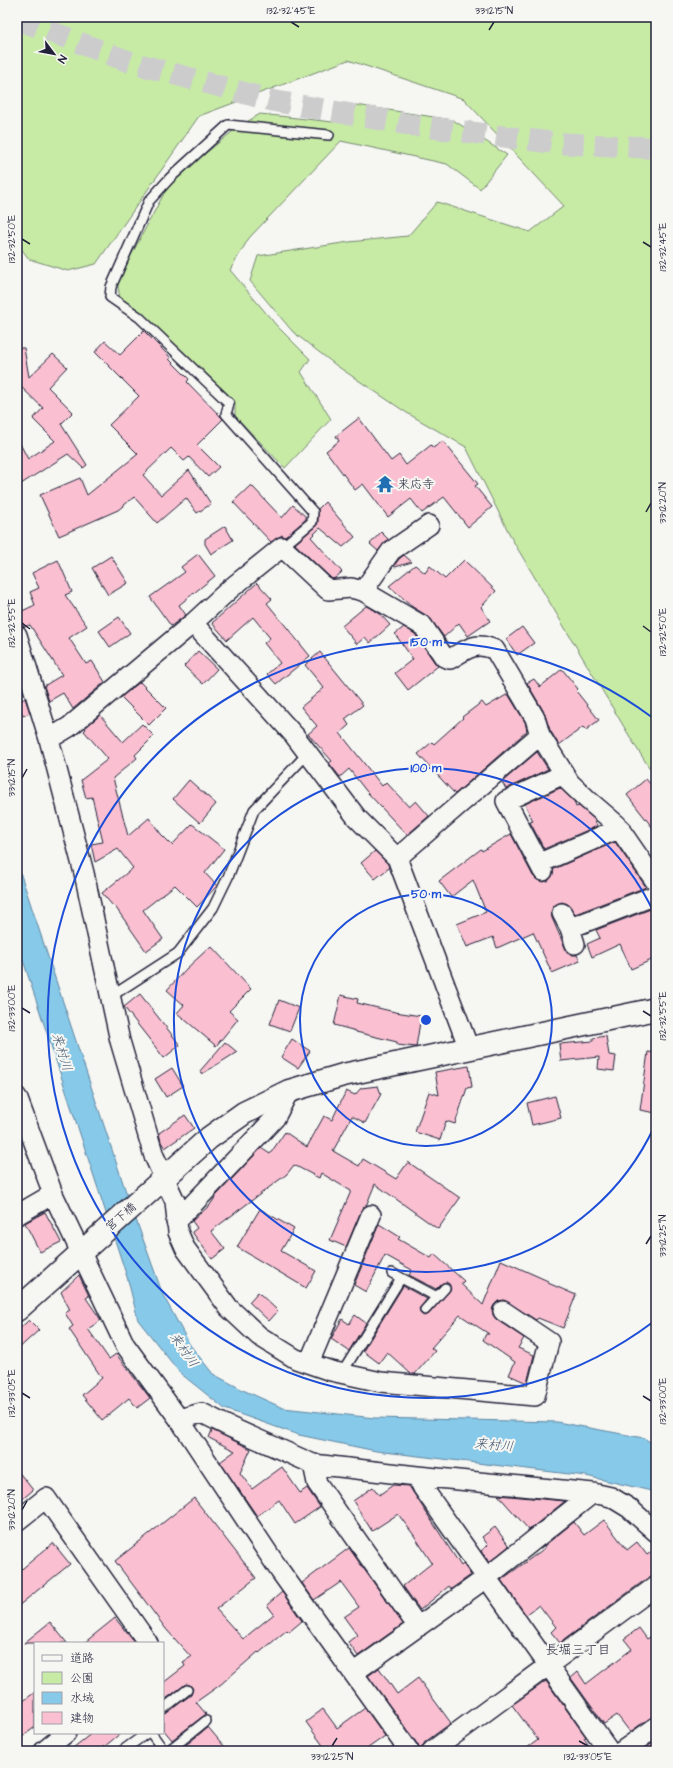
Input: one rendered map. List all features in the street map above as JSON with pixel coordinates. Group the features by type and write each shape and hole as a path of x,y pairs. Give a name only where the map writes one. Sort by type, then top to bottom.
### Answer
{"street":[{"path":"363,591 391,551 429,525"},
{"path":"49,739 68,727 230,589 282,547 328,590 351,588 363,591 423,626 444,657 450,659 472,646 484,645 495,650 535,718 540,735 570,783 620,828 656,882"},
{"path":"193,622 294,735 357,818 397,858 462,1031 467,1049"},
{"path":"17,634 49,739 84,873 109,997 120,1041 154,1156 159,1183 175,1201 178,1232 185,1248 229,1308 259,1336 296,1359 342,1373 381,1382 535,1396 549,1342 503,1311"},
{"path":"397,858 540,735"},
{"path":"564,774 506,801 542,867 620,828"},
{"path":"569,928 656,895"},
{"name":"宮下橋","path":"17,1310 209,1138 244,1113 289,1091 343,1075 656,1009"},
{"path":"176,1222 275,1118 289,1091"},
{"path":"17,1097 53,1194 84,1249 126,1344 179,1418 280,1571 409,1751"},
{"path":"17,1215 53,1194"},
{"path":"309,1363 371,1215"},
{"path":"179,1418 202,1413 313,1464 417,1476 593,1493 611,1497 630,1508 656,1532"},
{"path":"313,1464 317,1483 418,1627"},
{"path":"417,1476 422,1488 608,1751"},
{"path":"353,1673 486,1578 593,1493"},
{"path":"17,1521 46,1498 147,1642"},
{"path":"432,1751 656,1586"},
{"path":"622,1751 656,1727"}],"lane":[{"path":"282,547 312,522 313,512 226,414 229,403 138,317 110,297 111,287 150,201 170,178 228,126 329,135"},
{"path":"109,997 178,953 213,908 228,877 254,810 281,780 308,754"},
{"path":"392,1273 437,1297"},
{"path":"342,1373 401,1278"},
{"path":"425,1310 445,1288"},
{"path":"164,1708 187,1690"},
{"path":"168,1751 206,1721"},
{"path":"122,1751 146,1734"},
{"path":"152,1734 164,1751"}],"green space":[{"path":"17,17 656,17 656,778 513,541 466,447 407,413 337,366 293,332 250,281 258,256 349,242 408,236 437,202 530,232 564,206 464,99 348,60 199,116 96,264 68,271 29,259 17,243"},
{"path":"356,105 453,120 507,155 480,189 447,164 341,141 249,238 230,270 276,325 310,359 301,372 331,419 285,468 235,416 235,401 175,344 120,298 117,282 170,182 238,127 260,114 333,122"}],"water":[{"name":"来村川","path":"17,863 124,1186 163,1295 190,1345 213,1374 243,1390 283,1408 375,1418 557,1422 644,1438 656,1446 656,1492 586,1476 376,1451 299,1435 225,1409 180,1373 138,1320 128,1280 17,942"}],"building":[{"path":"144,331 171,358 169,359 189,379 187,382 223,419 197,445 219,467 208,477 189,457 184,461 171,448 143,475 161,495 189,470 211,504 197,513 186,498 157,523 134,497 118,510 59,536 40,495 80,478 87,495 138,454 109,425 139,396 95,352 105,341 120,355"},
{"path":"17,348 24,348 29,377 53,354 67,367 48,387 73,412 61,424 87,465 83,468 68,454 21,484 17,475 17,438 28,459 55,441 33,419 43,408 17,383"},
{"path":"359,418 391,461 399,455 406,465 431,445 433,448 443,441 478,484 475,486 492,507 468,527 444,497 422,513 411,499 388,517 363,484 355,490 326,451 339,441 336,436"},
{"path":"251,485 282,518 293,505 306,517 306,519 285,537 282,535 271,542 233,502"},
{"path":"325,502 355,537 343,547 320,528 311,537 342,572 332,579 295,544 316,526 318,523 318,509"},
{"path":"225,526 233,540 211,554 205,544 205,539"},
{"path":"381,532 388,539 378,551 370,544"},
{"path":"198,554 215,576 179,605 186,615 171,626 150,597 185,572 181,567"},
{"path":"404,555 412,562 395,567 394,566 399,559"},
{"path":"111,556 128,583 108,595 92,568"},
{"path":"58,560 72,592 65,595 87,626 69,638 86,664 92,661 105,682 73,709 63,693 49,701 44,686 62,675 30,625 24,627 18,613 35,605 30,592 39,588 32,573"},
{"path":"464,560 496,591 481,607 490,621 468,636 459,623 444,637 429,617 411,606 389,586 415,565 425,573 430,566 445,579"},
{"path":"257,583 272,599 267,603 310,656 276,684 267,674 280,663 264,643 270,638 253,617 227,640 212,623"},
{"path":"366,606 379,613 390,625 370,643 365,637 357,644 342,626"},
{"path":"119,617 130,633 110,647 99,631"},
{"path":"404,627 415,634 438,666 408,690 395,673 413,659 395,634"},
{"path":"522,627 534,643 517,655 506,639"},
{"path":"198,651 217,669 203,684 184,666"},
{"path":"320,652 363,705 345,719 349,725 340,733 382,786 386,782 409,807 416,801 429,816 407,835 367,792 349,769 340,777 329,763 332,761 308,734 317,726 301,707 324,688 305,665"},
{"path":"562,669 578,689 576,691 599,720 586,730 583,727 559,745 550,730 544,712 527,683 534,679 540,687"},
{"path":"140,682 166,708 149,725 121,697"},
{"path":"508,694 525,722 527,731 455,794 418,754 432,742 434,744 463,718 462,717 482,702 486,707"},
{"path":"25,698 30,713 23,716 18,703"},
{"path":"100,715 123,742 142,724 154,736 135,755 137,758 113,778 128,836 149,818 161,834 172,845 192,824 224,849 205,873 217,886 197,907 175,885 143,910 163,939 146,951 114,905 113,906 102,893 133,868 118,849 95,862 91,844 103,842 92,797 86,798 81,780 108,759 84,731 86,729 85,728"},
{"path":"537,752 548,769 506,789 502,782"},
{"path":"646,779 656,791 656,832 627,795"},
{"path":"189,780 216,804 200,823 173,799"},
{"path":"560,788 574,801 576,807 579,806 594,819 597,826 544,849 530,822 533,821 525,804"},
{"path":"511,834 533,876 543,882 548,881 552,876 554,869 615,842 646,887 575,914 567,904 562,902 553,907 551,912 552,918 567,952 572,955 577,955 580,961 552,973 533,932 497,948 493,937 467,947 457,924 486,912 473,880 451,897 439,881 481,849 482,851"},
{"path":"375,851 388,864 389,868 375,879 361,863"},
{"path":"656,907 656,958 631,969 620,944 592,957 587,944 600,938 596,930"},
{"path":"211,946 251,989 229,1011 238,1019 216,1046 177,1013 184,1005 167,990 186,969"},
{"path":"140,994 180,1045 164,1058 124,1007"},
{"path":"341,995 358,999 357,1003 395,1012 421,1016 416,1047 397,1045 397,1042 334,1025"},
{"path":"279,1000 299,1008 290,1031 270,1024"},
{"path":"606,1036 609,1055 616,1056 614,1071 598,1069 599,1057 561,1061 559,1044 593,1041 593,1038"},
{"path":"292,1039 310,1051 298,1068 281,1057"},
{"path":"225,1042 237,1052 202,1074 200,1071"},
{"path":"648,1052 656,1053 656,1113 640,1110"},
{"path":"469,1066 472,1087 467,1088 455,1124 446,1121 440,1140 415,1132 429,1092 439,1095 435,1072"},
{"path":"172,1068 183,1086 166,1097 155,1079"},
{"path":"378,1086 381,1094 365,1123 352,1116 333,1151 359,1166 363,1159 396,1179 408,1162 460,1198 438,1229 375,1184 366,1206 361,1211 346,1247 330,1240 351,1191 321,1173 319,1178 294,1165 287,1174 211,1231 225,1249 212,1259 192,1232 197,1228 192,1221 210,1205 216,1196 261,1148 270,1154 285,1132 307,1147 324,1116 332,1120 346,1091 355,1095 361,1088"},
{"path":"555,1096 561,1118 532,1125 527,1103"},
{"path":"185,1115 194,1128 165,1148 161,1142 159,1133"},
{"path":"260,1209 294,1229 281,1251 316,1271 306,1288 237,1247"},
{"path":"45,1212 61,1242 40,1252 25,1223"},
{"path":"379,1224 400,1237 398,1239 431,1258 434,1254 464,1281 461,1284 483,1305 501,1260 576,1295 563,1328 538,1318 536,1320 504,1300 498,1301 494,1305 492,1310 493,1315 497,1320 524,1338 518,1348 534,1355 527,1383 509,1375 515,1362 483,1340 486,1334 489,1334 460,1315 431,1348 435,1351 415,1374 411,1374 387,1352 379,1363 363,1351 403,1286 427,1299 419,1309 421,1314 424,1316 429,1314 451,1289 449,1284 446,1282 441,1284 436,1289 409,1275 412,1270 385,1255 366,1292 354,1285"},
{"path":"79,1275 89,1296 86,1298 101,1320 88,1329 109,1359 116,1354 150,1398 137,1408 129,1398 102,1420 82,1395 102,1378 69,1329 73,1326 65,1313 70,1310 61,1292"},
{"path":"258,1292 278,1311 269,1321 249,1302"},
{"path":"355,1315 366,1323 349,1351 331,1339 342,1319 349,1324"},
{"path":"29,1320 39,1330 17,1350 17,1331"},
{"path":"212,1430 251,1449 240,1473 252,1489 282,1467 300,1493 307,1488 320,1507 295,1524 279,1500 257,1516 220,1462 235,1451 209,1438"},
{"path":"17,1470 33,1490 17,1504"},
{"path":"393,1485 409,1486 461,1566 463,1564 471,1575 451,1589 449,1586 420,1610 403,1586 432,1563 398,1514 372,1531 353,1501 373,1487 379,1495"},
{"path":"498,1495 565,1501 529,1530"},
{"path":"194,1498 256,1578 216,1609 243,1639 274,1614 267,1605 282,1592 302,1621 289,1632 287,1630 259,1653 258,1652 220,1685 196,1702 206,1714 172,1740 164,1730 164,1714 191,1695 193,1689 190,1685 186,1684 164,1700 164,1682 185,1666 183,1662 191,1657 166,1629 115,1561"},
{"path":"604,1520 627,1550 637,1542 647,1555 656,1549 656,1575 649,1577 560,1643 551,1632 556,1627 539,1605 526,1615 501,1580 545,1548 544,1546 574,1522 584,1535"},
{"path":"495,1527 509,1546 489,1562 481,1551 488,1545 482,1537"},
{"path":"53,1543 70,1564 17,1607 17,1573"},
{"path":"349,1548 403,1624 358,1656 348,1642 357,1635 344,1617 359,1607 341,1582 314,1600 302,1583"},
{"path":"115,1618 134,1642 85,1642"},
{"path":"50,1622 66,1642 34,1642 24,1643"},
{"path":"639,1628 647,1639 656,1633 656,1716 650,1718 630,1732 617,1715 604,1724 571,1678 578,1672 586,1684 632,1649 624,1639"},
{"path":"379,1668 397,1694 418,1678 451,1723 425,1742 420,1751 418,1745 368,1676"},
{"path":"546,1681 586,1737 584,1738 592,1751 523,1751 538,1740 512,1705"},
{"path":"34,1693 34,1728 17,1741 17,1706"},
{"path":"365,1708 385,1736 364,1751 327,1751 306,1722 323,1709 337,1728"},
{"path":"208,1727 228,1751 180,1750"},
{"path":"91,1734 120,1734 99,1751 69,1751"},
{"path":"656,1741 656,1751 645,1751 644,1749"}],"tunnel":[{"path":"17,19 130,62 274,101 412,125 555,143 656,148"}],"place":[{"name":"来応寺","path":"385,484"}],"district":[{"name":"長堀三丁目","path":"578,1650"}]}
